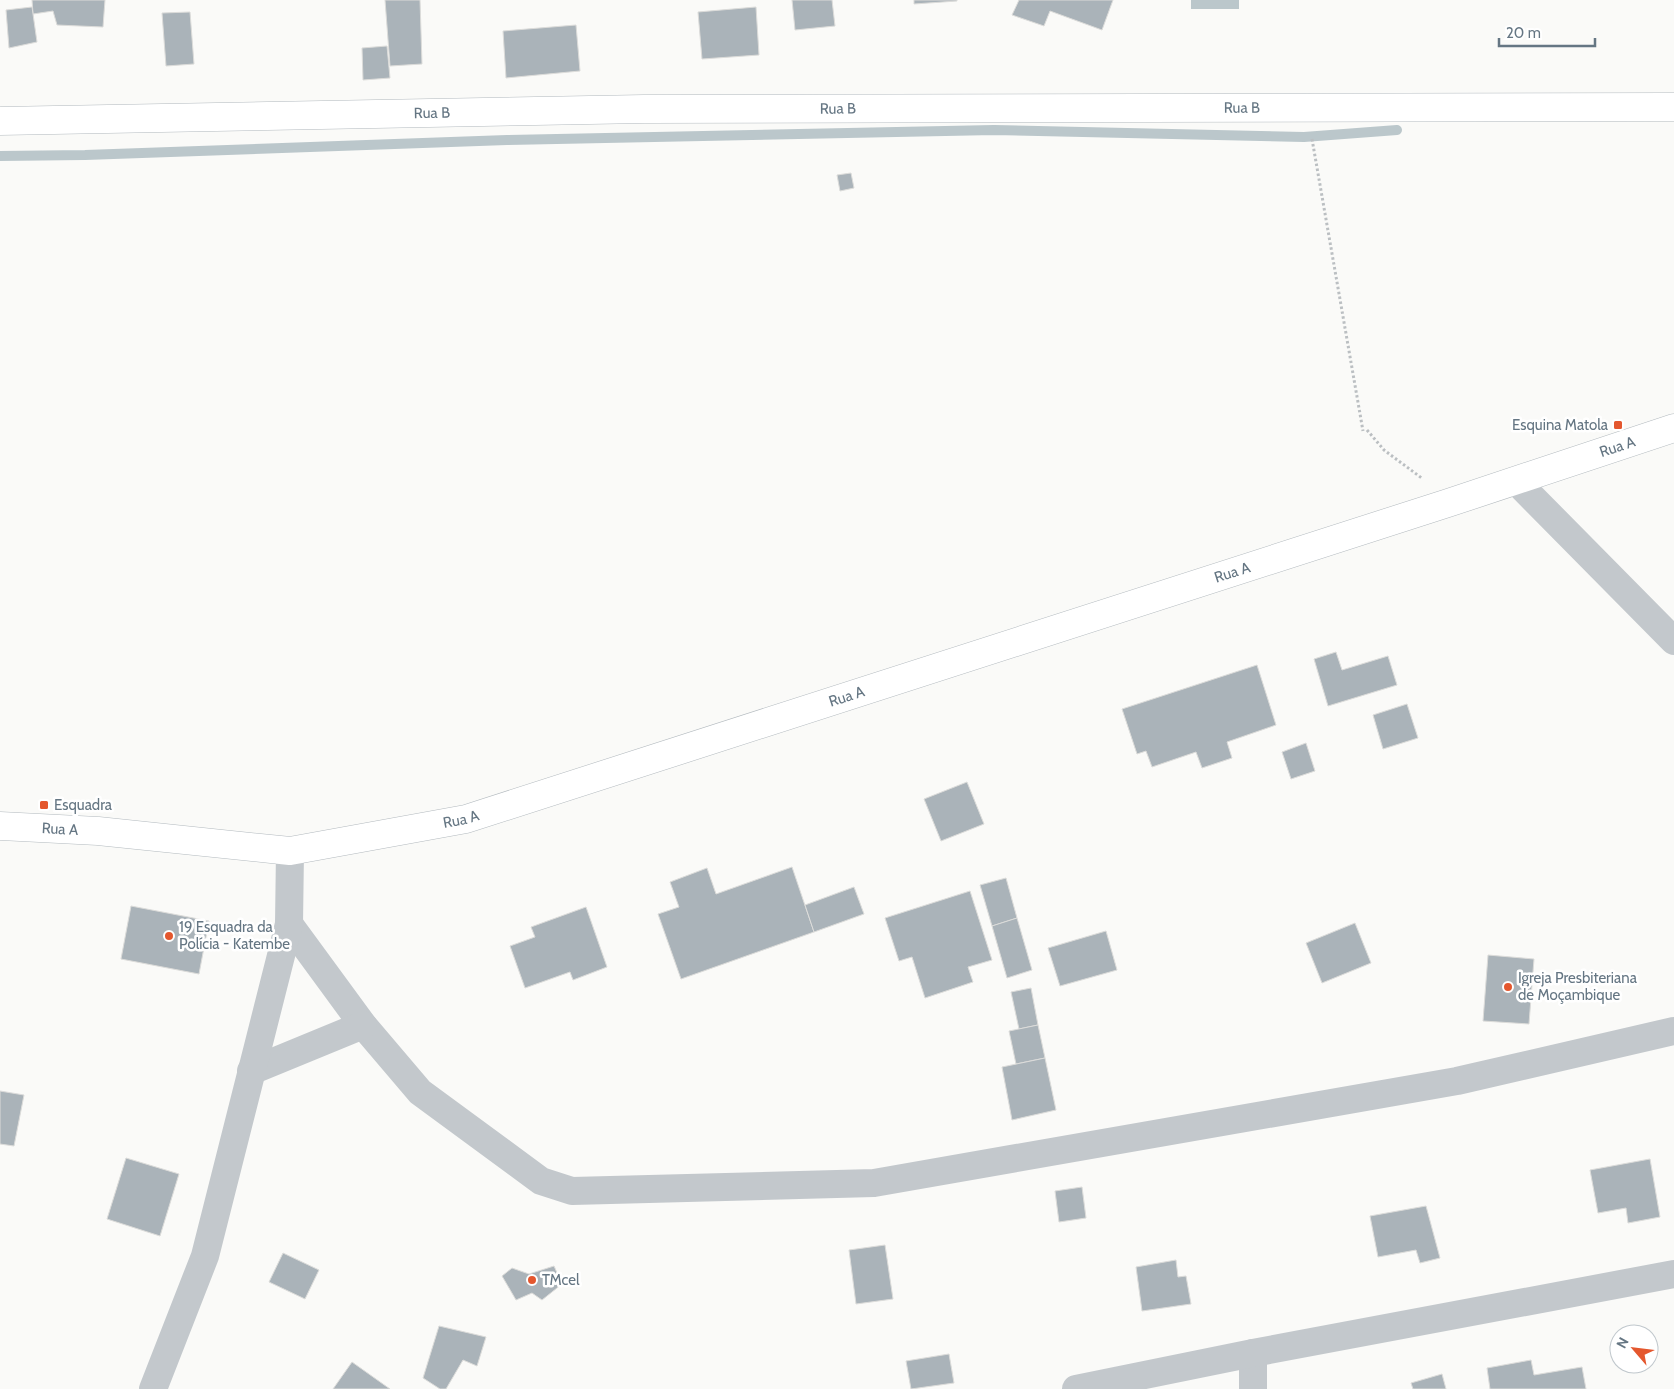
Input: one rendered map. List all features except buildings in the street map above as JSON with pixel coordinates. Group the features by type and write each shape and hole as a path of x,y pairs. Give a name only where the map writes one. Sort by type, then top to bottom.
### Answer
{"main road":[{"name":"Rua B","path":"0,121 644,109 1674,107"},
{"name":"Rua A","path":"0,826 98,831 290,851 466,819 1448,503 1674,428"}],"street":[{"path":"1516,480 1674,641"},
{"path":"153,1389 205,1256 289,924 290,851"},
{"path":"289,924 363,1025 420,1092 541,1182 572,1191 874,1183 1457,1081 1674,1031"},
{"path":"251,1071 363,1025"},
{"path":"1076,1389 1252,1353 1674,1274"},
{"path":"1252,1353 1253,1389"}],"path":[{"path":"1312,137 1365,431 1384,450 1434,487 1448,503"}],"shaded area":[{"path":"1191,0 1239,0 1239,9 1191,9"}],"waterway":[{"path":"0,156 85,155 507,140 994,130 1304,137 1397,130"}],"place":[{"name":"Esquina Matola","path":"1618,425"},
{"name":"Esquadra","path":"44,805"},
{"name":"19 Esquadra da Polícia - Katembe","path":"169,936"},
{"name":"Igreja Presbiteriana de Moçambique","path":"1508,987"},
{"name":"TMcel","path":"532,1280"}]}
